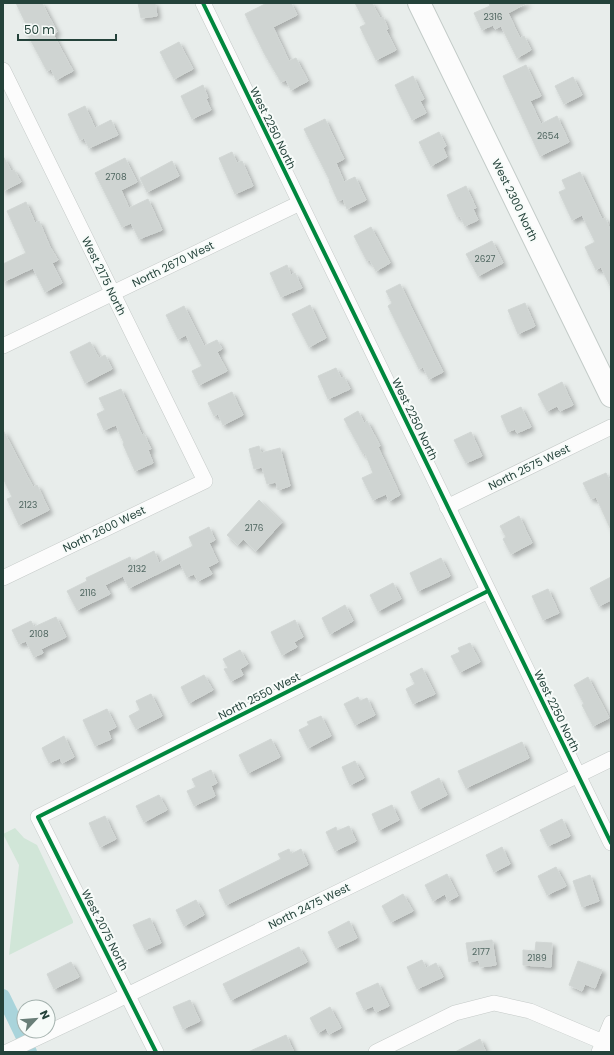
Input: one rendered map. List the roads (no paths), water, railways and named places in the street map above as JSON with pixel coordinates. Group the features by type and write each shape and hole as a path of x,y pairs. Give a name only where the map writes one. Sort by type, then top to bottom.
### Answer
{"street":[{"name":"West 2250 North","path":"203,3 611,843"},
{"name":"West 2300 North","path":"419,3 611,396"},
{"name":"West 2175 North","path":"3,70 205,481"},
{"name":"North 2670 West","path":"3,346 300,203"},
{"name":"North 2575 West","path":"447,507 611,427"},
{"name":"North 2600 West","path":"3,578 205,481"},
{"name":"North 2550 West","path":"38,817 488,590"},
{"name":"North 2475 West","path":"13,1050 611,759"},
{"name":"West 2075 North","path":"38,817 156,1052"},
{"path":"376,1052 455,1013 494,1003 530,1011 604,1046 611,1023"}],"waterway":[{"path":"3,996 30,1052"}]}
